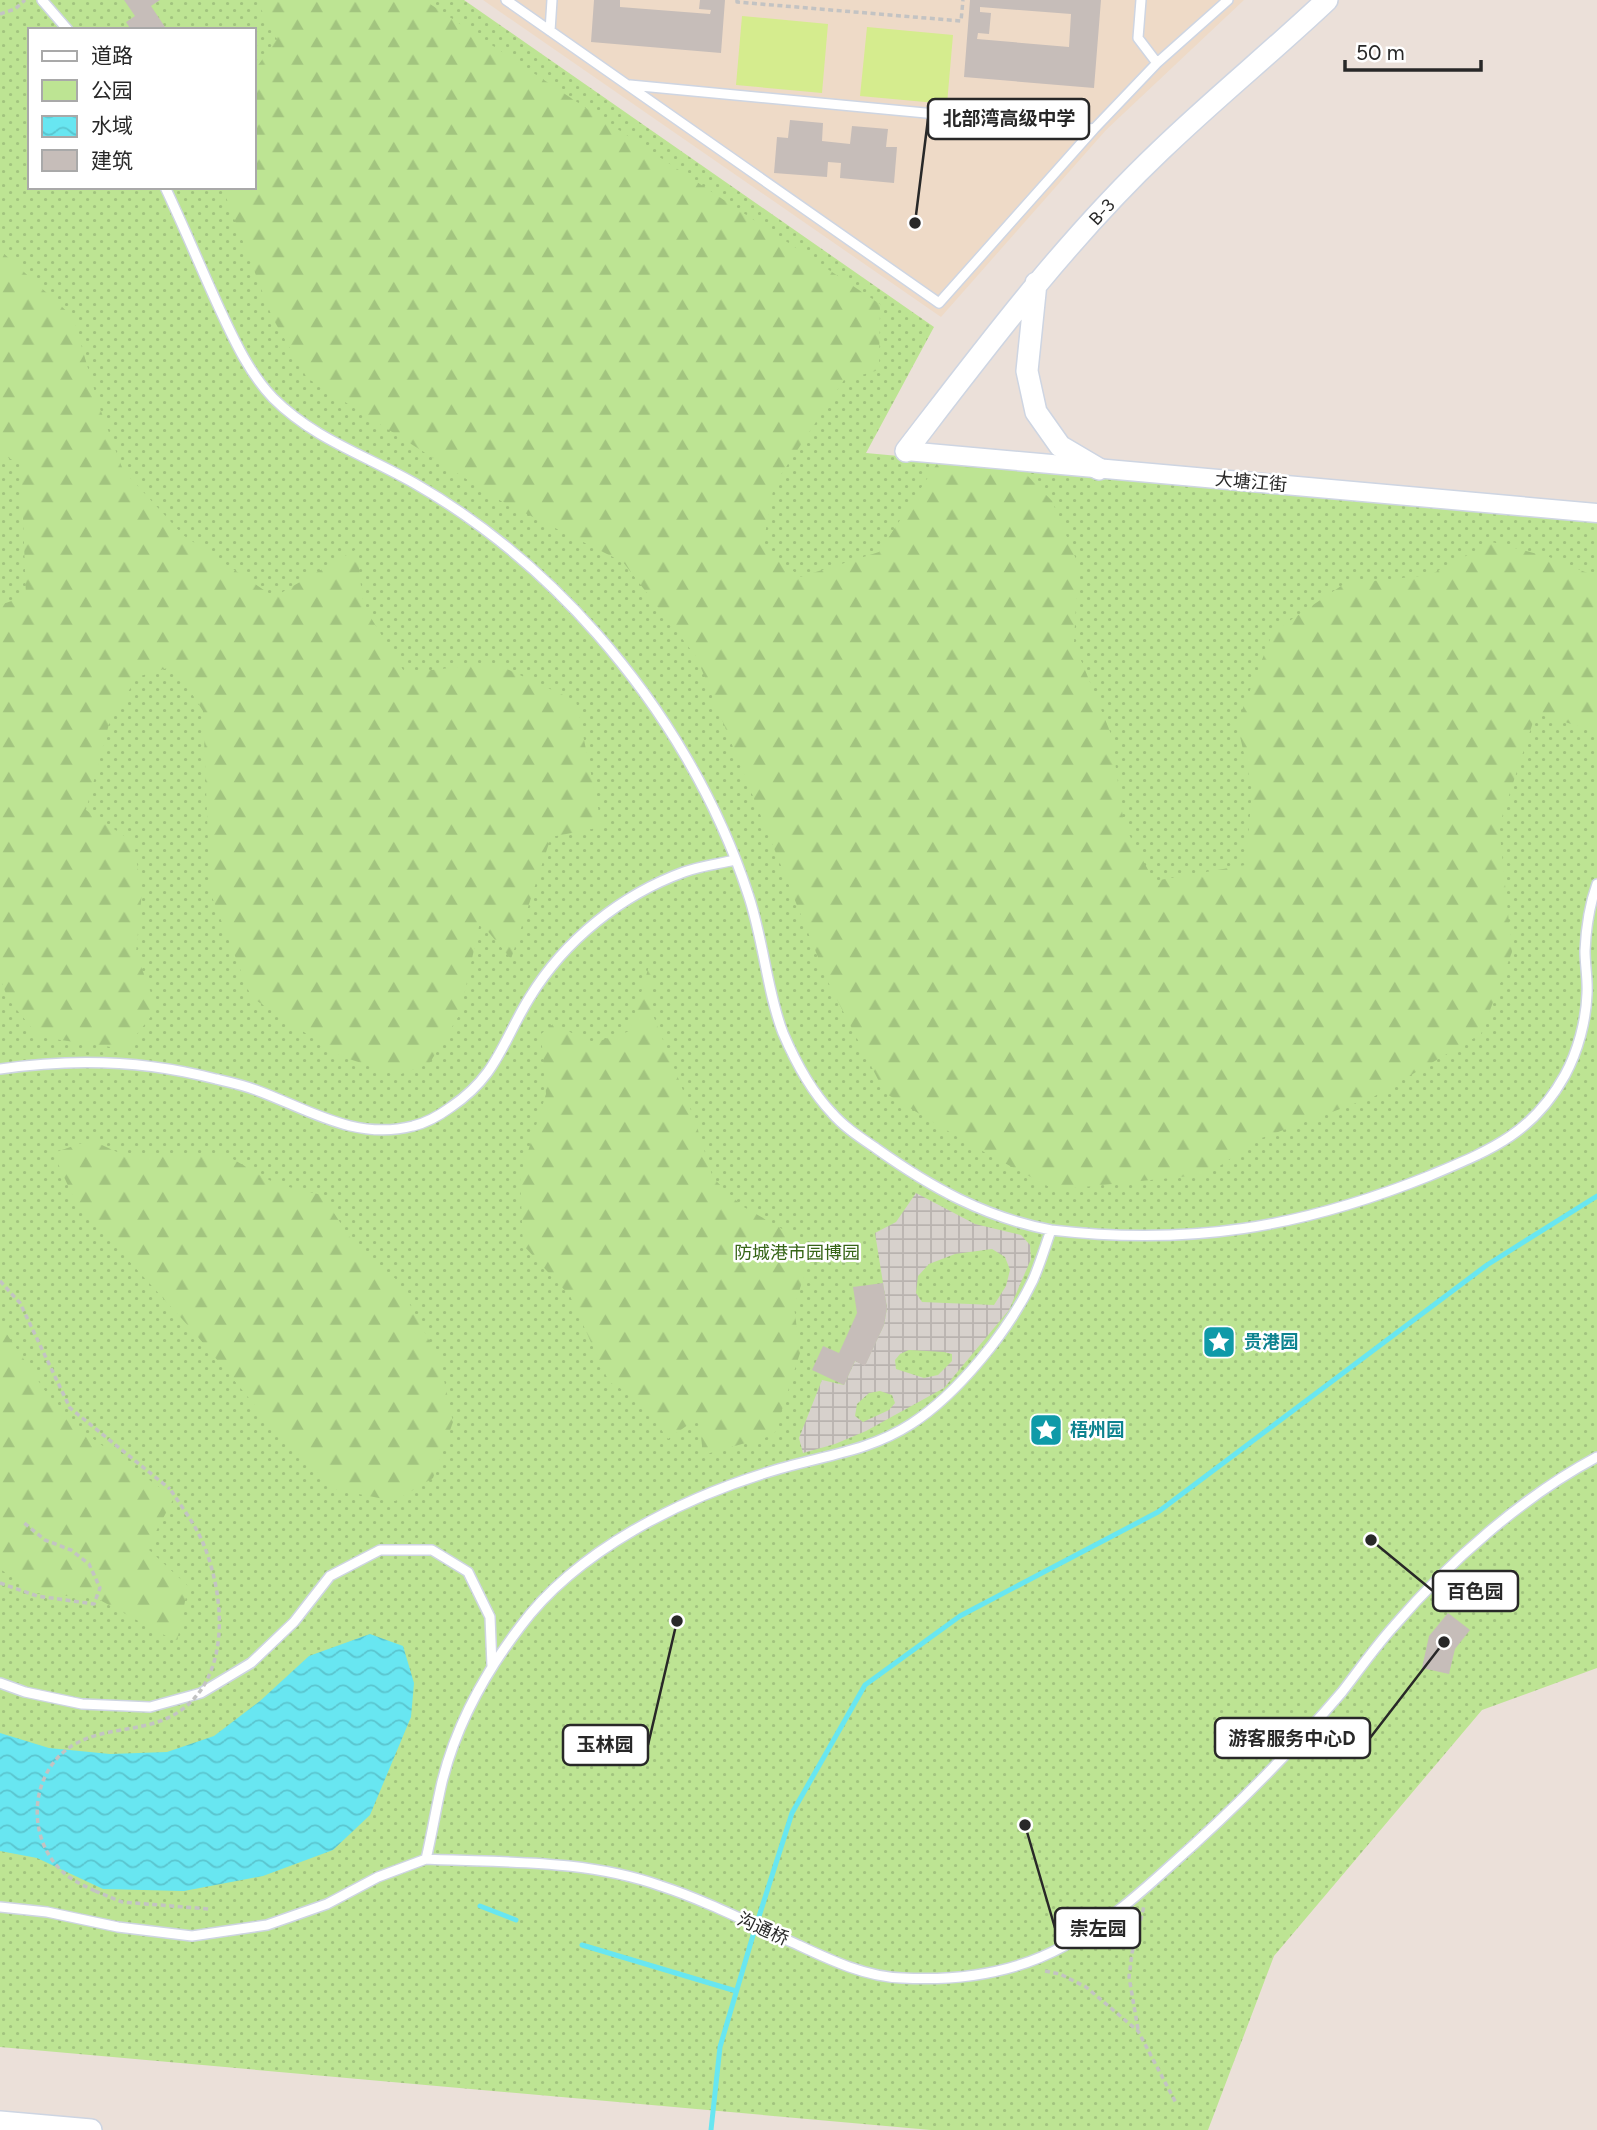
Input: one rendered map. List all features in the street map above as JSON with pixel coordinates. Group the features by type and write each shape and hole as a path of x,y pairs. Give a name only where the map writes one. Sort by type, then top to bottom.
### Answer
{"street":[{"name":"B-3","path":"906,451 1036,283 1160,150 1327,0"},
{"path":"1036,283 1027,372 1036,412 1060,446 1099,469"},
{"name":"大塘江街","path":"906,451 1597,513"},
{"path":"0,2122 91,2130"}],"lane":[{"path":"42,0 66,28"},
{"path":"506,0 939,303 1094,129 1157,63 1228,0"},
{"path":"550,31 552,0"},
{"path":"1141,0 1138,38 1157,63"},
{"path":"628,85 1094,129"},
{"path":"166,189 234,339 251,371 272,397 306,427 446,503 516,555 572,606 624,666 683,751 735,860 749,895 782,1030 797,1062 832,1114 862,1139 934,1188 1015,1223 1051,1230 1090,1234 1189,1235 1284,1223 1385,1194 1477,1157 1515,1134 1545,1107 1566,1073 1580,1037 1587,994 1585,953 1589,908 1597,884"},
{"path":"0,1069 76,1061 140,1065 213,1078 255,1090 332,1123 376,1130 414,1126 442,1114 471,1093 489,1072 530,996 562,953 584,931 658,882 687,870 735,860"},
{"path":"0,1908 47,1912 118,1927 192,1936 267,1925 327,1903 378,1877 426,1859 442,1782 454,1743 492,1665 521,1625 559,1585 634,1529 679,1506 773,1470 867,1446 911,1424 953,1391 1014,1314 1033,1279 1051,1230"},
{"name":"沟通桥","path":"426,1859 546,1863 659,1885 825,1957 854,1968 898,1978 978,1976 1019,1965 1063,1947 1132,1900 1235,1806 1282,1758 1341,1693 1394,1625 1439,1580 1503,1520 1542,1489 1597,1457"},
{"path":"0,1683 24,1692 82,1704 150,1707 201,1693 251,1663 294,1622 330,1576 380,1550 432,1550 468,1572 490,1616 492,1665"}],"path":[{"path":"0,14 15,9 25,0"},
{"path":"737,0 961,21 963,0"},
{"path":"0,1280 20,1303 70,1408 170,1489 203,1543 217,1590 218,1648 207,1679 189,1703 172,1716 149,1725 95,1735 73,1745 54,1762 42,1784 36,1807 39,1833 47,1853 64,1873 95,1891 122,1902 209,1909"},
{"path":"0,1583 37,1595 94,1604 100,1588 89,1564 71,1550 45,1540 23,1522"},
{"path":"1151,1883 1132,1953 1129,1977 1138,2031 1176,2103"},
{"path":"1019,1965 1060,1974 1086,1987 1138,2031"}],"shaded area":[{"path":"483,0 1244,0 1106,130 941,317"},
{"path":"916,1193 975,1224 1021,1235 1030,1245 1031,1259 1009,1310 944,1388 866,1431 803,1453 799,1438 822,1380 844,1385 855,1361 865,1365 884,1325 887,1308 875,1233 896,1222","holes":["992,1249 1005,1257 1010,1270 1006,1286 994,1305 922,1302 916,1293 918,1276 929,1264 955,1254","909,1350 944,1352 952,1354 952,1361 938,1375 924,1378 896,1369 895,1360","880,1391 892,1395 895,1403 889,1410 863,1422 855,1416 857,1404 869,1393"]}],"green space":[{"name":"防城港市园博园","path":"0,0 464,0 934,327 866,453 1597,520 1597,1668 1482,1710 1274,1956 1208,2130 931,2130 0,2047"},
{"path":"256,0 424,0 880,304 879,370 844,380 774,485 763,545 800,577 879,552 938,462 1022,470 1052,501 1078,564 1074,643 1111,734 1124,825 1154,881 1246,865 1252,789 1237,723 1273,632 1344,584 1430,575 1492,542 1549,557 1597,577 1597,732 1536,713 1499,826 1512,952 1481,1034 1375,1096 1259,1139 1208,1174 1055,1190 971,1145 885,1093 828,982 697,658 623,562 501,501 307,378 272,317 223,189 256,189 256,68 277,39"},
{"path":"742,16 828,24 822,93 736,85"},
{"path":"867,27 953,35 947,104 860,96"},
{"path":"0,250 73,317 99,406 123,470 183,535 274,597 357,549 363,605 405,673 494,663 576,701 602,827 551,837 511,959 480,922 460,1014 429,1064 398,1075 340,1056 251,997 210,892 203,711 174,666 137,677 109,724 86,810 133,842 142,891 136,953 157,1009 125,1049 39,1037 8,999 0,978 0,605 26,596 21,464 0,454"},
{"path":"653,952 653,1015 694,1118 713,1178 742,1206 814,1247 794,1306 800,1353 774,1435 703,1455 699,1417 668,1439 639,1399 609,1382 570,1296 523,1245 520,1177 546,1094 541,1034 553,1024 593,1043 630,1031"},
{"path":"91,1140 128,1157 224,1154 276,1184 322,1195 357,1248 397,1280 440,1361 453,1422 433,1478 395,1501 337,1490 287,1444 193,1331 76,1203 53,1153"},
{"path":"0,1324 62,1416 174,1498 147,1548 188,1586 177,1642 98,1599 36,1593 0,1569"}],"water":[{"path":"370,1634 403,1646 414,1683 411,1717 370,1815 333,1850 263,1876 184,1891 103,1889 37,1858 0,1851 0,1733 49,1748 110,1754 167,1752 214,1736 260,1701 309,1656"}],"building":[{"path":"124,0 160,0 151,6 166,28 130,28 126,22 135,16"},
{"path":"594,0 620,0 620,7 710,14 711,10 699,9 700,0 725,0 721,53 591,42"},
{"path":"970,0 1101,0 1094,88 964,77","holes":["980,7 1071,14 1069,47 977,39 978,33 989,34 991,13 980,12"]},
{"path":"790,120 823,123 822,141 850,144 852,126 888,129 886,147 897,147 894,183 840,178 841,163 828,162 827,177 774,173 777,137 788,138"},
{"path":"883,1283 887,1308 884,1325 865,1366 855,1361 844,1385 812,1370 823,1346 839,1353 857,1313 853,1287"},
{"path":"1448,1613 1470,1630 1455,1649 1449,1674 1422,1668 1429,1636"}],"waterway":[{"path":"711,2130 720,2047 792,1813 865,1685 960,1616 1158,1512 1487,1265 1597,1196"},
{"path":"480,1906 516,1920"},
{"path":"582,1945 736,1991"}],"place":[{"name":"北部湾高级中学","path":"915,223"},
{"name":"贵港园","path":"1219,1342"},
{"name":"梧州园","path":"1046,1430"},
{"name":"百色园","path":"1371,1540"},
{"name":"玉林园","path":"677,1621"},
{"name":"游客服务中心D","path":"1444,1642"},
{"name":"崇左园","path":"1025,1825"}]}
